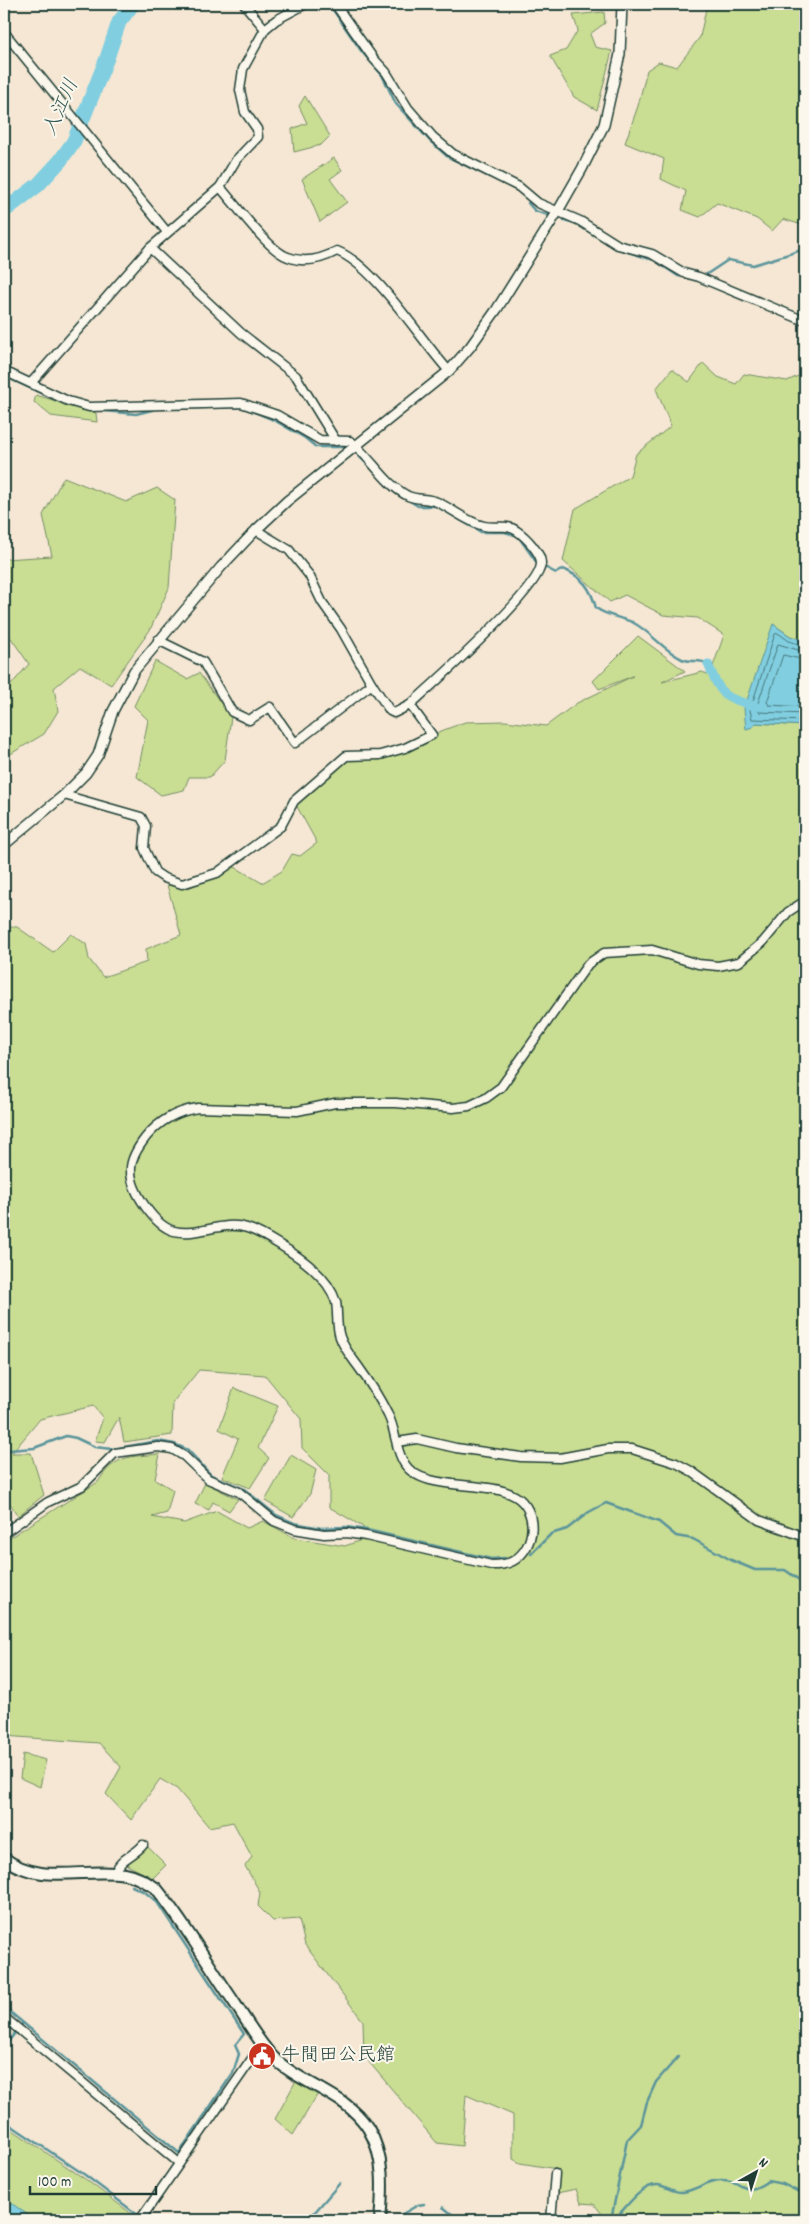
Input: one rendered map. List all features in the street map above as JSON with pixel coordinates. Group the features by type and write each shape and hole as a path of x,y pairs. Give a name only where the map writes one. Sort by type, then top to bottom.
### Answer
{"main road":[{"path":"4,1858 27,1869 49,1875 115,1874 142,1879 156,1888 264,2046 287,2068 342,2100 357,2113 368,2129 378,2149 382,2170 383,2192 380,2220"}],"street":[{"path":"244,4 264,30"},
{"path":"30,383 150,248 220,187 236,160 258,137 257,129 245,112 240,90 243,69 264,30 276,20 306,4"},
{"path":"335,4 373,58 386,72 408,108 433,137 453,154 519,187 538,203 580,221 618,245 652,254 684,273 699,277 805,321"},
{"path":"4,845 64,795 86,773 98,755 113,711 134,671 158,640 256,530 287,501 449,371 470,347 497,309 558,211 604,125 620,54 622,4"},
{"path":"4,32 167,232"},
{"path":"220,187 274,248 288,257 308,261 324,258 337,251 350,256 380,285 430,351 449,371"},
{"path":"150,248 241,333 296,376 336,441"},
{"path":"4,371 68,401 90,407 241,403 277,415 320,440 350,441 397,489 420,500 435,501 477,524 487,527 506,526 517,530 537,552 542,563 539,572 511,609 410,705 394,713 372,684 341,629 322,602 310,575 289,550 256,530"},
{"path":"158,640 203,662 232,712 249,720 270,708 295,743 372,684"},
{"path":"64,795 141,817 146,826 144,848 156,872 164,878 182,884 217,873 281,826 294,801 346,756 380,755 405,748 432,735 410,705"},
{"path":"4,1532 48,1502 82,1486 115,1453 158,1447 172,1449 184,1456 208,1479 238,1492 274,1521 294,1529 324,1534 346,1533 366,1536 491,1565 504,1565 515,1560 529,1543 532,1523 526,1506 517,1497 503,1491 423,1478 403,1462 390,1418 378,1394 342,1341 337,1323 336,1302 331,1290 322,1277 311,1266 258,1232 245,1227 220,1226 187,1232 166,1228 145,1205 133,1186 131,1162 152,1129 168,1118 185,1110 198,1108 297,1111 335,1102 396,1103 453,1108 468,1106 486,1098 501,1087 588,964 604,953 652,950 698,964 718,966 739,962 763,942 788,912 805,902"},
{"path":"397,1442 417,1439 456,1448 521,1457 550,1458 560,1458 608,1449 632,1449 676,1463 691,1471 759,1520 805,1537"},
{"path":"115,1874 118,1866 143,1845"},
{"path":"4,2017 180,2163"},
{"path":"140,2220 256,2053 264,2046"},
{"path":"551,2220 555,2174"}],"green space":[{"path":"707,4 805,4 805,226 783,219 772,231 757,219 717,203 700,217 682,210 686,191 661,179 664,159 625,143 638,106 647,70 659,62 677,67 700,37"},
{"path":"604,12 605,23 590,34 595,47 612,51 597,110 574,97 550,56 566,50 578,30 573,15"},
{"path":"305,96 330,136 321,145 294,152 292,129 307,123 299,106"},
{"path":"334,158 342,170 330,179 347,202 320,222 302,179"},
{"path":"703,363 718,377 736,384 744,374 787,381 805,373 805,641 790,636 773,624 756,723 805,726 805,2220 603,2220 605,2218 594,2204 581,2203 576,2189 557,2193 557,2169 520,2163 513,2159 513,2115 466,2095 462,2146 437,2143 364,2056 363,2021 305,1945 299,1919 273,1921 258,1906 260,1892 245,1866 252,1857 233,1822 209,1827 177,1789 160,1779 131,1820 106,1794 121,1767 99,1743 4,1736 4,1541 98,1482 104,1473 117,1462 132,1457 160,1454 155,1479 173,1490 167,1513 152,1517 184,1523 217,1511 247,1528 263,1521 295,1538 345,1546 364,1539 363,1527 329,1507 329,1475 302,1448 301,1419 265,1375 199,1370 173,1402 172,1435 124,1442 119,1417 105,1442 95,1441 103,1418 93,1406 40,1419 12,1453 31,1453 44,1495 18,1516 4,1494 4,927 17,927 53,952 71,934 86,944 89,959 103,977 147,962 146,949 181,935 167,885 188,888 235,867 262,883 282,871 292,854 300,856 317,843 295,803 347,760 384,759 421,746 436,733 465,722 505,721 546,726 577,703 633,676 599,689 593,681 638,636 685,671 662,682 702,672 710,675 724,635 698,618 663,615 625,595 610,602 563,561 575,509 630,476 636,454 671,426 656,389 672,369 689,382"},
{"path":"36,395 96,413 97,422 51,416 34,402"},
{"path":"64,477 126,502 157,488 175,500 169,588 150,630 111,685 80,666 54,688 58,711 44,734 7,756 4,749 4,693 29,664 11,638 4,635 4,556 5,559 52,556 43,515"},
{"path":"155,661 187,679 199,673 231,717 225,760 210,777 189,777 184,790 161,795 137,777 148,720 134,706"},
{"path":"234,1388 278,1406 258,1448 269,1458 250,1488 222,1477 238,1439 219,1429"},
{"path":"291,1455 316,1470 310,1494 293,1517 265,1501"},
{"path":"205,1483 238,1499 229,1511 213,1502 209,1510 195,1504"},
{"path":"23,1754 46,1760 40,1787 20,1778"},
{"path":"148,1847 166,1865 153,1878 125,1864"},
{"path":"297,2079 319,2092 293,2135 275,2119"},
{"path":"4,2124 85,2179 140,2220 19,2220 4,2210"}],"water":[{"path":"773,624 790,636 805,641 805,726 756,723 753,727 746,729 744,709"},
{"path":"4,2198 35,2220 4,2220"}],"waterway":[{"name":"入江川","path":"4,211 38,185 60,161 74,141 107,58 119,22 133,4"},
{"path":"329,4 362,52 382,75 396,104 429,140 448,157 489,177"},
{"path":"528,203 535,211 548,215"},
{"path":"564,220 575,223 615,248 654,260 678,276 687,277"},
{"path":"704,276 728,260 753,265 805,249"},
{"path":"4,376 63,403"},
{"path":"93,410 136,414 156,409 242,407 274,420 305,438 316,447 345,447"},
{"path":"359,456 375,472"},
{"path":"395,492 418,506 436,506 481,532 505,532 518,536 537,563 556,573 563,569 581,580 589,589 596,608 604,613 639,626 669,651 682,659 708,664"},
{"path":"708,664 717,684 725,694 730,698 757,707"},
{"path":"4,1454 10,1450 34,1448 66,1436 76,1438 95,1447 112,1449 158,1441 174,1444 188,1450 211,1475 244,1489 276,1515 294,1523 321,1528 346,1527 367,1530 491,1559 505,1558"},
{"path":"531,1554 551,1534 567,1529 589,1512 606,1503 659,1522 676,1536 693,1539 731,1560 755,1570 785,1570 805,1584"},
{"path":"4,2007 179,2153 233,2073 239,2054 235,2045 244,2034 157,1902 145,1892 132,1886"},
{"path":"4,2047 23,2023"},
{"path":"611,2220 627,2140 641,2125 647,2102 656,2082 678,2057"},
{"path":"4,2118 6,2122 85,2175 139,2216"},
{"path":"614,2220 646,2188 658,2185 683,2192 718,2180 730,2181 748,2189 768,2181 783,2184 805,2195"},
{"path":"308,2220 340,2183"},
{"path":"392,2220 418,2205 424,2204"},
{"path":"443,2207 459,2220"}],"place":[{"name":"牛間田公民館","path":"262,2056"}]}
